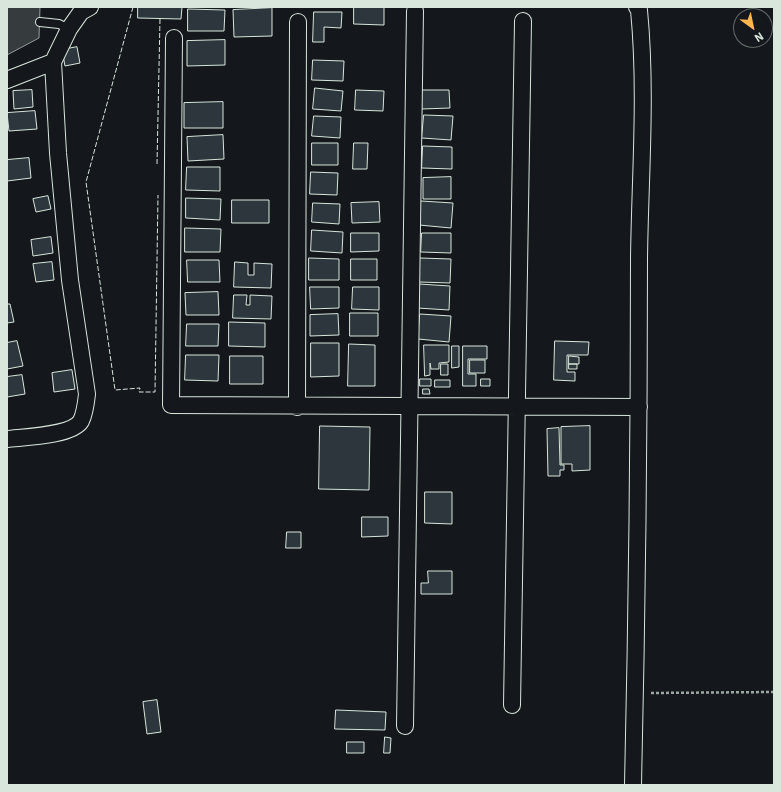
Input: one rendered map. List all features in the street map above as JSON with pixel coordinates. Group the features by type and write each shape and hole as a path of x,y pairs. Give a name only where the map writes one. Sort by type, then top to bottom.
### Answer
{"street":[{"path":"633,785 639,522 640,211 643,53 640,10 638,7"},
{"path":"7,439 36,436 71,428 80,422 85,410 87,394 70,280 58,153 53,62 69,29 84,9"},
{"path":"405,726 415,12"},
{"path":"512,705 523,21"},
{"path":"297,406 298,22"},
{"path":"174,38 171,405 639,407"},
{"path":"7,80 53,62"}],"lane":[{"path":"40,22 59,24 69,29"}],"path":[{"path":"635,693 774,692"}],"shaded area":[{"path":"7,7 40,7 39,38 7,55"}],"building":[{"path":"138,7 182,7 181,19 138,18"},
{"path":"354,7 384,7 384,25 354,24"},
{"path":"272,8 272,36 234,37 233,10"},
{"path":"188,9 225,10 224,31 188,31"},
{"path":"314,12 342,12 341,28 324,27 324,42 313,42"},
{"path":"225,40 225,65 187,66 187,41"},
{"path":"77,47 80,63 65,66 62,50"},
{"path":"313,60 344,61 343,81 312,80"},
{"path":"315,88 343,91 341,111 313,109"},
{"path":"32,90 33,107 14,109 13,91"},
{"path":"356,90 384,91 383,111 355,110"},
{"path":"421,90 449,90 450,108 422,109"},
{"path":"223,102 223,128 184,128 184,103"},
{"path":"35,111 37,129 9,131 7,113"},
{"path":"424,115 453,116 451,140 422,138"},
{"path":"314,116 341,117 340,138 312,136"},
{"path":"223,135 224,159 188,161 187,137"},
{"path":"312,143 338,143 338,165 312,165"},
{"path":"354,143 368,143 367,169 353,169"},
{"path":"423,146 452,147 452,169 422,168"},
{"path":"29,158 31,178 7,181 7,160"},
{"path":"187,167 220,167 220,191 186,190"},
{"path":"311,172 338,173 337,195 310,194"},
{"path":"451,177 451,199 423,199 423,178"},
{"path":"48,196 51,209 36,212 33,199"},
{"path":"186,198 221,199 220,220 186,218"},
{"path":"232,200 269,200 269,223 232,223"},
{"path":"421,201 453,203 451,228 419,225"},
{"path":"379,202 380,222 352,223 351,203"},
{"path":"313,203 340,204 339,224 312,222"},
{"path":"185,228 221,229 220,252 185,252"},
{"path":"312,230 343,232 342,253 311,251"},
{"path":"351,233 379,233 379,251 351,252"},
{"path":"422,233 451,233 451,253 421,252"},
{"path":"51,237 53,253 33,256 31,240"},
{"path":"309,258 339,259 339,280 309,280"},
{"path":"420,258 451,259 450,283 419,282"},
{"path":"351,259 377,259 377,280 351,280"},
{"path":"187,260 219,260 220,282 188,282"},
{"path":"52,262 54,280 36,282 33,264"},
{"path":"235,262 248,263 248,275 254,275 254,263 272,264 271,288 234,287"},
{"path":"419,284 450,286 449,310 417,308"},
{"path":"310,287 339,287 339,308 311,309"},
{"path":"353,287 379,287 379,310 352,309"},
{"path":"218,292 219,315 186,315 185,293"},
{"path":"234,295 247,295 246,305 250,305 250,295 272,296 271,319 233,318"},
{"path":"7,304 10,304 14,322 7,323"},
{"path":"350,313 378,313 378,336 350,336"},
{"path":"338,314 339,335 310,336 310,315"},
{"path":"420,314 451,316 449,342 418,339"},
{"path":"229,322 265,323 265,347 229,346"},
{"path":"187,324 219,324 218,346 186,346"},
{"path":"17,341 23,366 7,369 7,343"},
{"path":"555,341 589,342 588,355 567,355 567,372 575,372 575,381 554,380"},
{"path":"311,343 339,343 339,376 311,377"},
{"path":"349,344 375,345 375,386 348,386"},
{"path":"424,345 449,345 449,362 439,363 439,369 431,369 430,363 430,375 425,376"},
{"path":"452,346 459,346 459,367 452,368"},
{"path":"463,346 487,346 487,359 468,359 468,374 476,374 476,386 463,386"},
{"path":"186,355 219,355 218,381 185,380"},
{"path":"230,356 263,356 263,384 230,384"},
{"path":"569,356 579,357 579,364 569,364"},
{"path":"470,360 485,360 485,373 470,373"},
{"path":"441,364 448,364 448,375 441,375"},
{"path":"569,364 577,364 577,369 569,369"},
{"path":"72,370 75,389 54,392 52,373"},
{"path":"22,375 25,394 7,397 7,377"},
{"path":"420,379 431,379 431,386 420,386"},
{"path":"481,379 490,379 490,386 481,386"},
{"path":"435,380 450,380 450,387 435,387"},
{"path":"423,389 429,389 430,394 423,394"},
{"path":"320,426 370,427 369,490 319,489"},
{"path":"590,426 590,470 572,471 572,464 561,464 561,427"},
{"path":"559,428 560,465 564,465 564,470 560,470 560,476 548,476 547,429"},
{"path":"425,492 452,492 452,524 425,523"},
{"path":"362,517 388,517 388,536 362,537"},
{"path":"287,532 301,532 301,548 286,548"},
{"path":"428,571 452,571 452,594 421,594 421,583 428,583"},
{"path":"157,700 161,732 147,734 143,702"},
{"path":"336,710 386,712 385,730 335,729"},
{"path":"385,737 391,738 390,753 384,753"},
{"path":"347,742 364,742 364,753 347,753"}],"fence":[{"path":"133,7 86,182 115,390 140,388 139,392 155,392 158,195"},
{"path":"157,164 160,19"}]}
